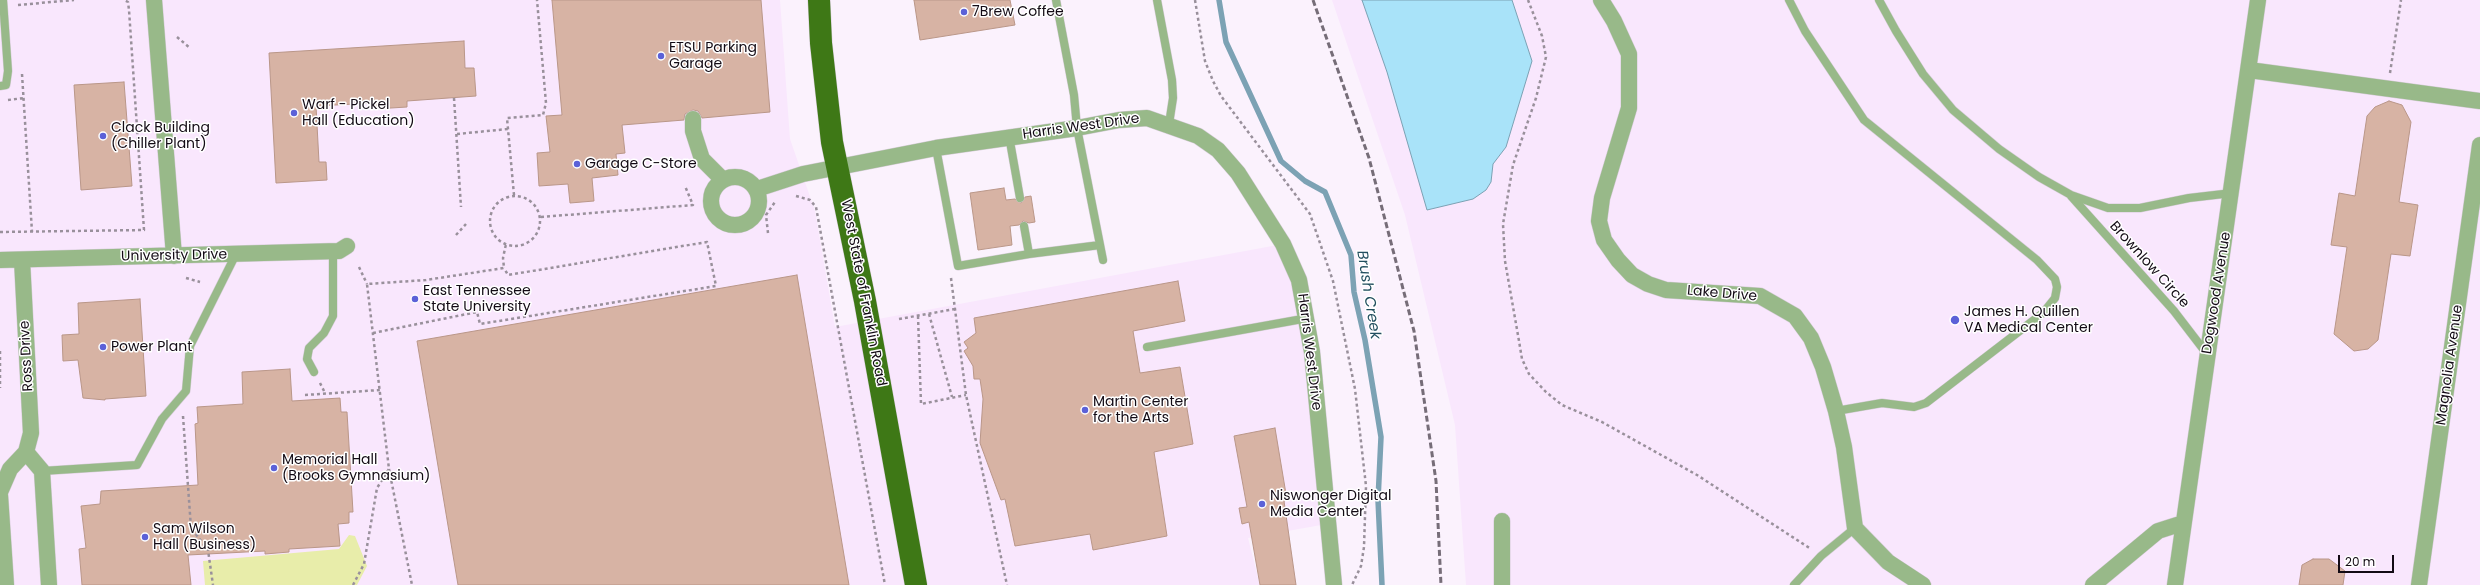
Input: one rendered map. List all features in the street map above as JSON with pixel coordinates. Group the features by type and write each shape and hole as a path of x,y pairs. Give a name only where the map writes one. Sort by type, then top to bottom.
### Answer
{"highway":[{"name":"West State of Franklin Road","path":"818,0 821,43 832,142 916,585"}],"street":[{"path":"154,0 174,256"},
{"name":"Lake Drive","path":"1600,0 1614,21 1629,54 1629,108 1602,198 1599,221 1604,240 1618,260 1632,275 1648,284 1666,290 1760,296 1795,316 1811,338 1823,367 1836,411 1849,478 1855,528"},
{"name":"Dogwood Avenue","path":"2174,585 2232,193 2258,0"},
{"path":"2249,70 2480,101"},
{"name":"Harris West Drive","path":"757,189 803,174 936,148 1009,136 1077,128 1118,120 1140,118 1169,124 1198,136 1218,150 1238,173 1283,244 1299,280 1308,318 1334,585"},
{"path":"693,119 693,131 702,159 723,180"},
{"name":"Magnolia Avenue","path":"2420,585 2480,145"},
{"path":"738,176 752,183 757,189 760,204 757,212 745,223 729,225 716,215 712,204 713,192 723,180 738,176"},
{"name":"University Drive","path":"0,260 236,254 340,249"},
{"name":"Ross Drive","path":"0,492 10,469 26,452 31,433 22,260"},
{"path":"26,452 42,471 49,585"},
{"path":"0,495 6,585"},
{"path":"1502,521 1502,585"},
{"path":"2093,585 2158,531 2183,523"},
{"path":"1855,528 1888,562 1923,585"}],"lane":[{"path":"0,86 6,85 8,72 3,0"},
{"path":"1056,0 1074,96 1077,128 1103,260"},
{"path":"1157,0 1174,98 1169,124"},
{"path":"1789,0 1805,32 1864,120 2037,260 2055,278 2057,287 2055,298 2043,313 1926,403 1914,407 1882,403 1836,411"},
{"name":"Brownlow Circle","path":"1880,0 1923,74 1953,110 1999,149 2039,177 2070,195 2108,208 2140,208 2189,198 2232,193"},
{"path":"1009,136 1020,198"},
{"path":"936,148 958,266 1029,254 1100,245"},
{"name":"Brownlow Circle","path":"2070,195 2174,311 2207,354"},
{"path":"1024,226 1029,254"},
{"path":"314,372 307,360 309,348 324,333 333,316 340,249"},
{"path":"42,471 137,465 148,442 186,391 190,346 236,254"},
{"path":"1147,347 1308,318"},
{"path":"1794,585 1821,556 1855,528"}],"path":[{"path":"18,13 18,5 74,0"},
{"path":"0,232 144,230 129,10 128,2 124,0"},
{"path":"514,195 507,118 543,115 546,102 538,0"},
{"path":"1528,0 1542,36 1546,57 1536,98 1513,165 1503,224 1505,261 1522,359 1529,374 1546,392 1562,404 1602,422 1697,475 1821,556"},
{"path":"2388,88 2401,0"},
{"path":"177,37 190,48"},
{"path":"22,67 32,232"},
{"path":"0,100 24,98"},
{"path":"454,98 461,207"},
{"path":"457,134 508,129"},
{"path":"541,217 693,205 685,186"},
{"path":"514,195 530,200 535,205 541,217 539,229 528,242 520,246 506,244 497,238 492,231 491,214 499,201 514,195"},
{"path":"790,196 800,196 810,200 816,207 885,585"},
{"path":"768,233 766,215 771,206 779,199"},
{"path":"456,235 466,224"},
{"path":"373,332 477,312 480,324 716,286 707,242 508,276 504,268 503,258 506,244"},
{"path":"359,267 367,284 389,469 412,585"},
{"path":"367,284 426,280 504,268"},
{"path":"186,278 200,282"},
{"path":"951,278 966,395 1007,585"},
{"path":"899,320 955,309"},
{"path":"929,314 952,397"},
{"path":"918,316 921,404 966,395"},
{"path":"0,351 0,388"},
{"path":"305,395 380,390"},
{"path":"172,408 183,413 191,528 208,550 213,585"},
{"path":"353,585 364,564 377,488 389,469"}],"shaded area":[{"name":"East Tennessee State University","path":"0,0 780,0 790,139 815,211 835,327 1283,244 1299,280 1327,524 1248,538 1260,585 0,585"},
{"name":"James H. Quillen VA Medical Center","path":"1332,0 2480,0 2480,585 1466,585 1455,425 1405,215"}],"green space":[{"path":"349,535 355,536 367,566 357,585 205,585 203,561 339,549"}],"water":[{"path":"1362,0 1512,0 1532,61 1506,147 1493,164 1491,182 1486,190 1473,199 1427,210 1387,72"}],"building":[{"name":"ETSU Parking Garage","path":"552,0 761,0 770,112 702,118 698,111 693,110 685,114 684,120 622,125 625,153 616,154 618,175 592,178 594,201 570,203 568,184 539,186 537,153 550,152 546,116 562,115"},
{"name":"7Brew Coffee","path":"914,0 1010,0 1015,25 920,40"},
{"name":"Warf - Pickel Hall (Education)","path":"464,41 465,68 474,68 476,96 407,101 407,107 375,109 375,103 316,106 319,162 326,162 327,180 276,183 269,53"},
{"name":"Clack Building (Chiller Plant)","path":"124,82 132,186 81,190 74,85"},
{"path":"2389,101 2402,105 2411,122 2399,202 2418,205 2410,256 2391,254 2378,340 2368,349 2354,351 2334,334 2347,247 2331,245 2339,193 2355,196 2367,116 2375,107"},
{"path":"1004,188 1006,200 1015,199 1021,203 1025,197 1031,196 1035,222 1029,223 1023,221 1019,225 1010,226 1012,245 978,250 970,193"},
{"path":"797,275 849,585 458,585 417,341"},
{"name":"Martin Center for the Arts","path":"1178,281 1185,321 1133,331 1140,373 1180,367 1193,444 1154,452 1167,536 1093,550 1090,534 1015,546 1005,499 1001,500 980,443 983,399 980,379 974,379 973,366 964,351 968,348 964,342 976,333 974,318"},
{"name":"Power Plant","path":"140,299 146,396 105,400 83,398 78,360 63,361 62,335 79,334 78,303"},
{"name":"Memorial Hall (Brooks Gymnasium)","path":"290,369 292,401 340,398 341,412 347,412 353,512 349,512 349,523 338,524 340,546 289,549 289,552 265,554 265,551 188,555 191,585 82,585 79,549 86,548 81,506 100,504 101,491 198,485 195,424 198,423 197,407 243,404 242,372"},
{"name":"Niswonger Digital Media Center","path":"1275,428 1287,500 1284,501 1296,585 1260,585 1249,522 1242,524 1239,508 1247,507 1234,436"},
{"path":"2313,559 2329,559 2345,571 2343,585 2299,585 2302,565"}],"waterway":[{"name":"Brush Creek","path":"1219,0 1226,42 1281,161 1305,181 1325,192 1351,255 1354,292 1365,340 1381,437 1378,500 1382,585"}],"railway":[{"path":"1313,0 1369,158 1414,331 1436,481 1441,585"}],"place":[{"name":"7Brew Coffee","path":"964,12"},
{"name":"ETSU Parking Garage","path":"661,56"},
{"name":"Warf - Pickel Hall (Education)","path":"294,113"},
{"name":"Clack Building (Chiller Plant)","path":"103,136"},
{"name":"Garage C-Store","path":"577,164"},
{"name":"East Tennessee State University","path":"415,299"},
{"name":"James H. Quillen VA Medical Center","path":"1955,320"},
{"name":"Power Plant","path":"103,347"},
{"name":"Martin Center for the Arts","path":"1085,410"},
{"name":"Memorial Hall (Brooks Gymnasium)","path":"274,468"},
{"name":"Niswonger Digital Media Center","path":"1262,504"},
{"name":"Sam Wilson Hall (Business)","path":"145,537"}]}
